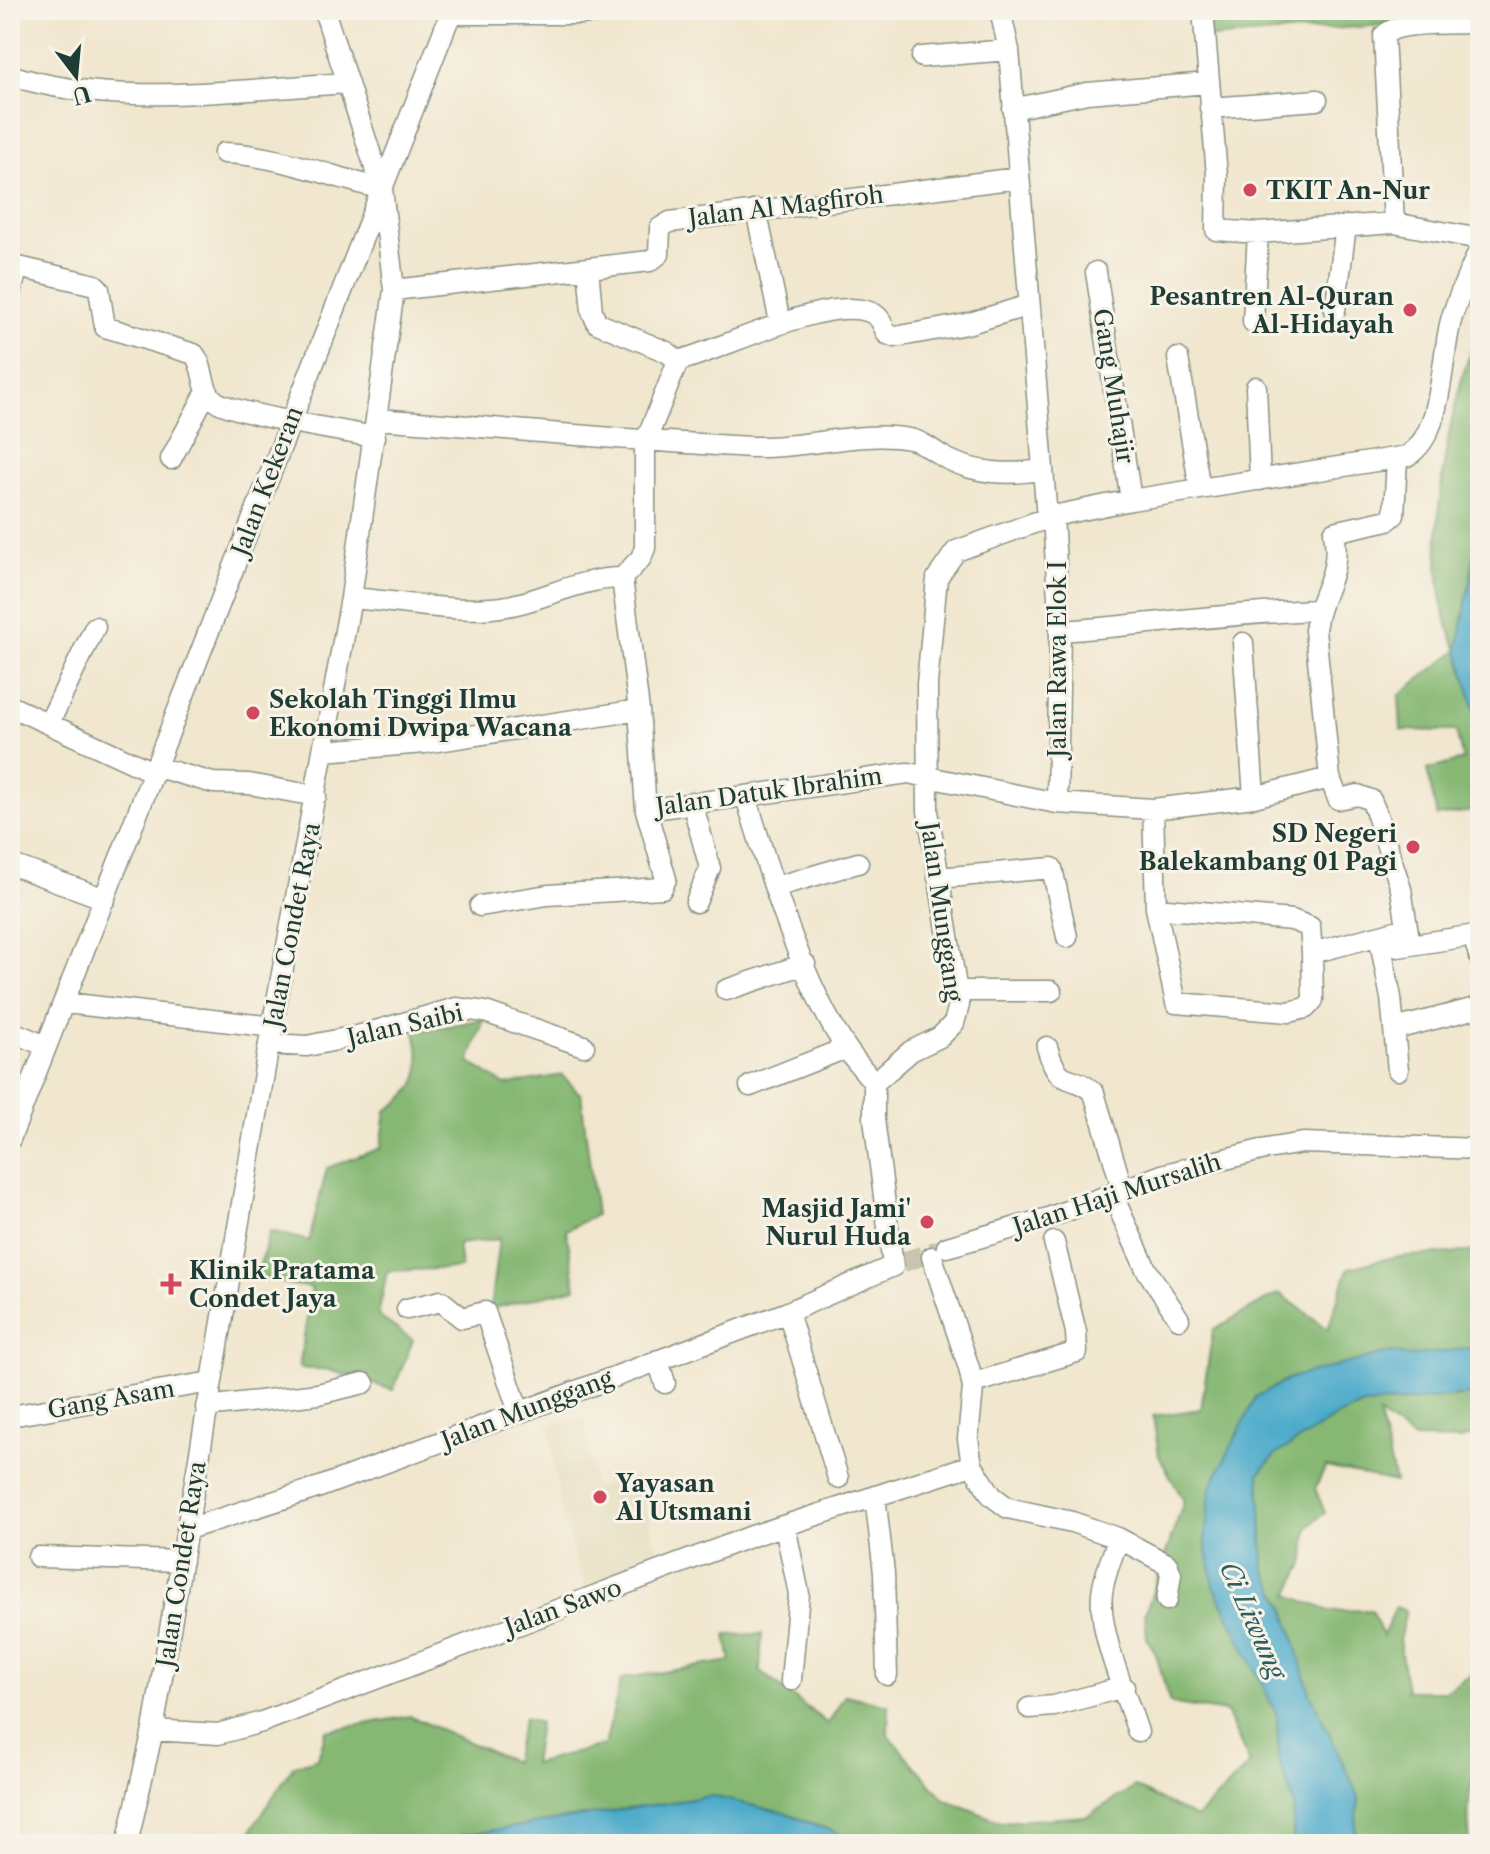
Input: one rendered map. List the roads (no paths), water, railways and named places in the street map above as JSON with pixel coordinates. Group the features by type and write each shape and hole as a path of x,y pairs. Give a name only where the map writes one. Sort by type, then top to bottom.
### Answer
{"street":[{"name":"Jalan Condet Raya","path":"127,1844 153,1730 206,1407 351,598 394,290 382,189 324,10"},
{"path":"451,12 580,14 628,10"},
{"path":"1000,10 1009,50 1041,470 1050,517"},
{"path":"1203,10 1217,175 1216,230 1258,233 1394,223 1480,239"},
{"name":"Jalan Kekeran","path":"11,1135 66,1003 289,422 451,12"},
{"path":"1394,223 1384,36 1390,29 1480,23"},
{"path":"922,57 1009,50"},
{"path":"10,75 75,91 170,92 348,83"},
{"path":"1013,109 1101,92 1208,83"},
{"path":"1210,108 1317,100"},
{"path":"224,153 258,154 298,169 382,189"},
{"name":"Jalan Al Magfiroh","path":"394,290 656,258 660,231 666,223 1018,178"},
{"path":"756,210 780,322"},
{"path":"1335,310 1346,226"},
{"path":"1253,322 1258,233"},
{"path":"1408,936 1401,889 1371,800 1358,795 1338,799 1330,778 1318,686 1317,610 1337,565 1334,532 1388,520 1394,515 1397,458 1419,447 1429,426 1451,318 1480,248"},
{"path":"10,297 14,267 95,285 105,327 194,354 200,362 207,391 217,403 289,422 376,428 547,430 645,443 687,441 787,448 873,437 913,439 971,469 1001,474 1041,470"},
{"path":"588,268 592,311 597,323 667,352 678,361"},
{"name":"Gang Muhajir","path":"1096,272 1131,500"},
{"path":"351,598 493,608 524,603 597,578 622,578 641,558 645,548 645,443 678,361 780,322 832,311 864,311 876,315 887,334 895,337 967,324 1029,305"},
{"path":"1178,358 1200,489"},
{"path":"1256,387 1260,480"},
{"path":"171,459 207,391"},
{"name":"Jalan Munggang","path":"188,1529 320,1487 788,1312 898,1264 874,1119 874,1083 887,1068 911,1051 940,1037 954,1023 959,1005 938,878 926,775 927,684 937,578 956,551 1050,517 1131,500 1397,458"},
{"name":"Jalan Rawa Elok I","path":"1050,517 1060,631 1057,803"},
{"name":"Jalan Datuk Ibrahim","path":"622,578 639,710 646,810 881,776 926,775 1057,803 1153,809 1254,797 1330,778"},
{"path":"1060,631 1145,625 1229,613 1317,610"},
{"path":"49,723 95,627"},
{"path":"1243,643 1254,797"},
{"path":"10,706 156,770 213,783 249,784 316,796"},
{"path":"323,751 425,743 639,710"},
{"path":"746,797 775,887 805,964 846,1048 874,1083"},
{"path":"692,802 710,868 696,902"},
{"path":"1153,809 1156,908 1176,1003 1289,1012 1306,1008 1313,1000 1310,927 1292,920 1156,908"},
{"path":"480,906 548,895 662,888 666,879 646,810"},
{"path":"775,887 858,863"},
{"path":"10,864 105,899"},
{"path":"938,878 1052,868 1067,937"},
{"path":"1312,953 1408,936 1469,936 1474,939 1480,958"},
{"path":"1380,942 1395,1029 1398,1070"},
{"path":"726,990 805,964"},
{"path":"958,991 1051,991"},
{"name":"Jalan Saibi","path":"66,1003 272,1036 307,1046 361,1035 456,1008 485,1012 584,1046"},
{"path":"1395,1029 1480,1007"},
{"path":"10,1031 46,1046"},
{"path":"1047,1047 1052,1066 1062,1078 1086,1085 1094,1093 1118,1194 1146,1269 1179,1319"},
{"path":"750,1086 846,1048"},
{"name":"Jalan Haji Mursalih","path":"972,1465 968,1439 973,1388 939,1252 1051,1231 1118,1194 1162,1175 1303,1143 1480,1149"},
{"path":"984,1380 1077,1352 1078,1340 1051,1231"},
{"path":"407,1309 441,1301 462,1318 485,1312 519,1412"},
{"path":"788,1312 838,1478"},
{"path":"658,1360 665,1383"},
{"name":"Gang Asam","path":"10,1416 211,1382"},
{"path":"206,1407 318,1394 364,1383"},
{"path":"972,1465 999,1504 1072,1522 1118,1538 1167,1564 1171,1574 1167,1600"},
{"name":"Jalan Sawo","path":"153,1730 218,1734 262,1722 429,1656 785,1526 972,1465"},
{"path":"875,1496 884,1573 887,1675"},
{"path":"785,1526 799,1594 791,1680"},
{"path":"1118,1538 1102,1592 1102,1604 1106,1629 1138,1732"},
{"path":"38,1557 182,1561"},
{"path":"1029,1708 1054,1706 1124,1687"}],"water":[{"path":"1480,523 1480,729 1458,650"},
{"name":"Ci Liwung","path":"1480,1347 1480,1394 1364,1405 1337,1416 1275,1455 1259,1473 1264,1567 1285,1608 1310,1693 1359,1797 1354,1844 1293,1844 1294,1803 1279,1761 1277,1715 1214,1586 1205,1541 1210,1489 1256,1397 1293,1377 1393,1352 1410,1356"},
{"path":"711,1796 784,1813 867,1844 407,1844"}],"tunnel":[{"path":"903,1262 945,1248"}],"place":[{"name":"TKIT An-Nur","path":"1250,190"},
{"name":"Pesantren Al-Quran Al-Hidayah","path":"1410,310"},
{"name":"Sekolah Tinggi Ilmu Ekonomi Dwipa Wacana","path":"253,713"},
{"name":"SD Negeri Balekambang 01 Pagi","path":"1413,847"},
{"name":"Masjid Jami' Nurul Huda","path":"927,1222"},
{"name":"Klinik Pratama Condet Jaya","path":"171,1284"},
{"name":"Yayasan Al Utsmani","path":"600,1497"}]}
